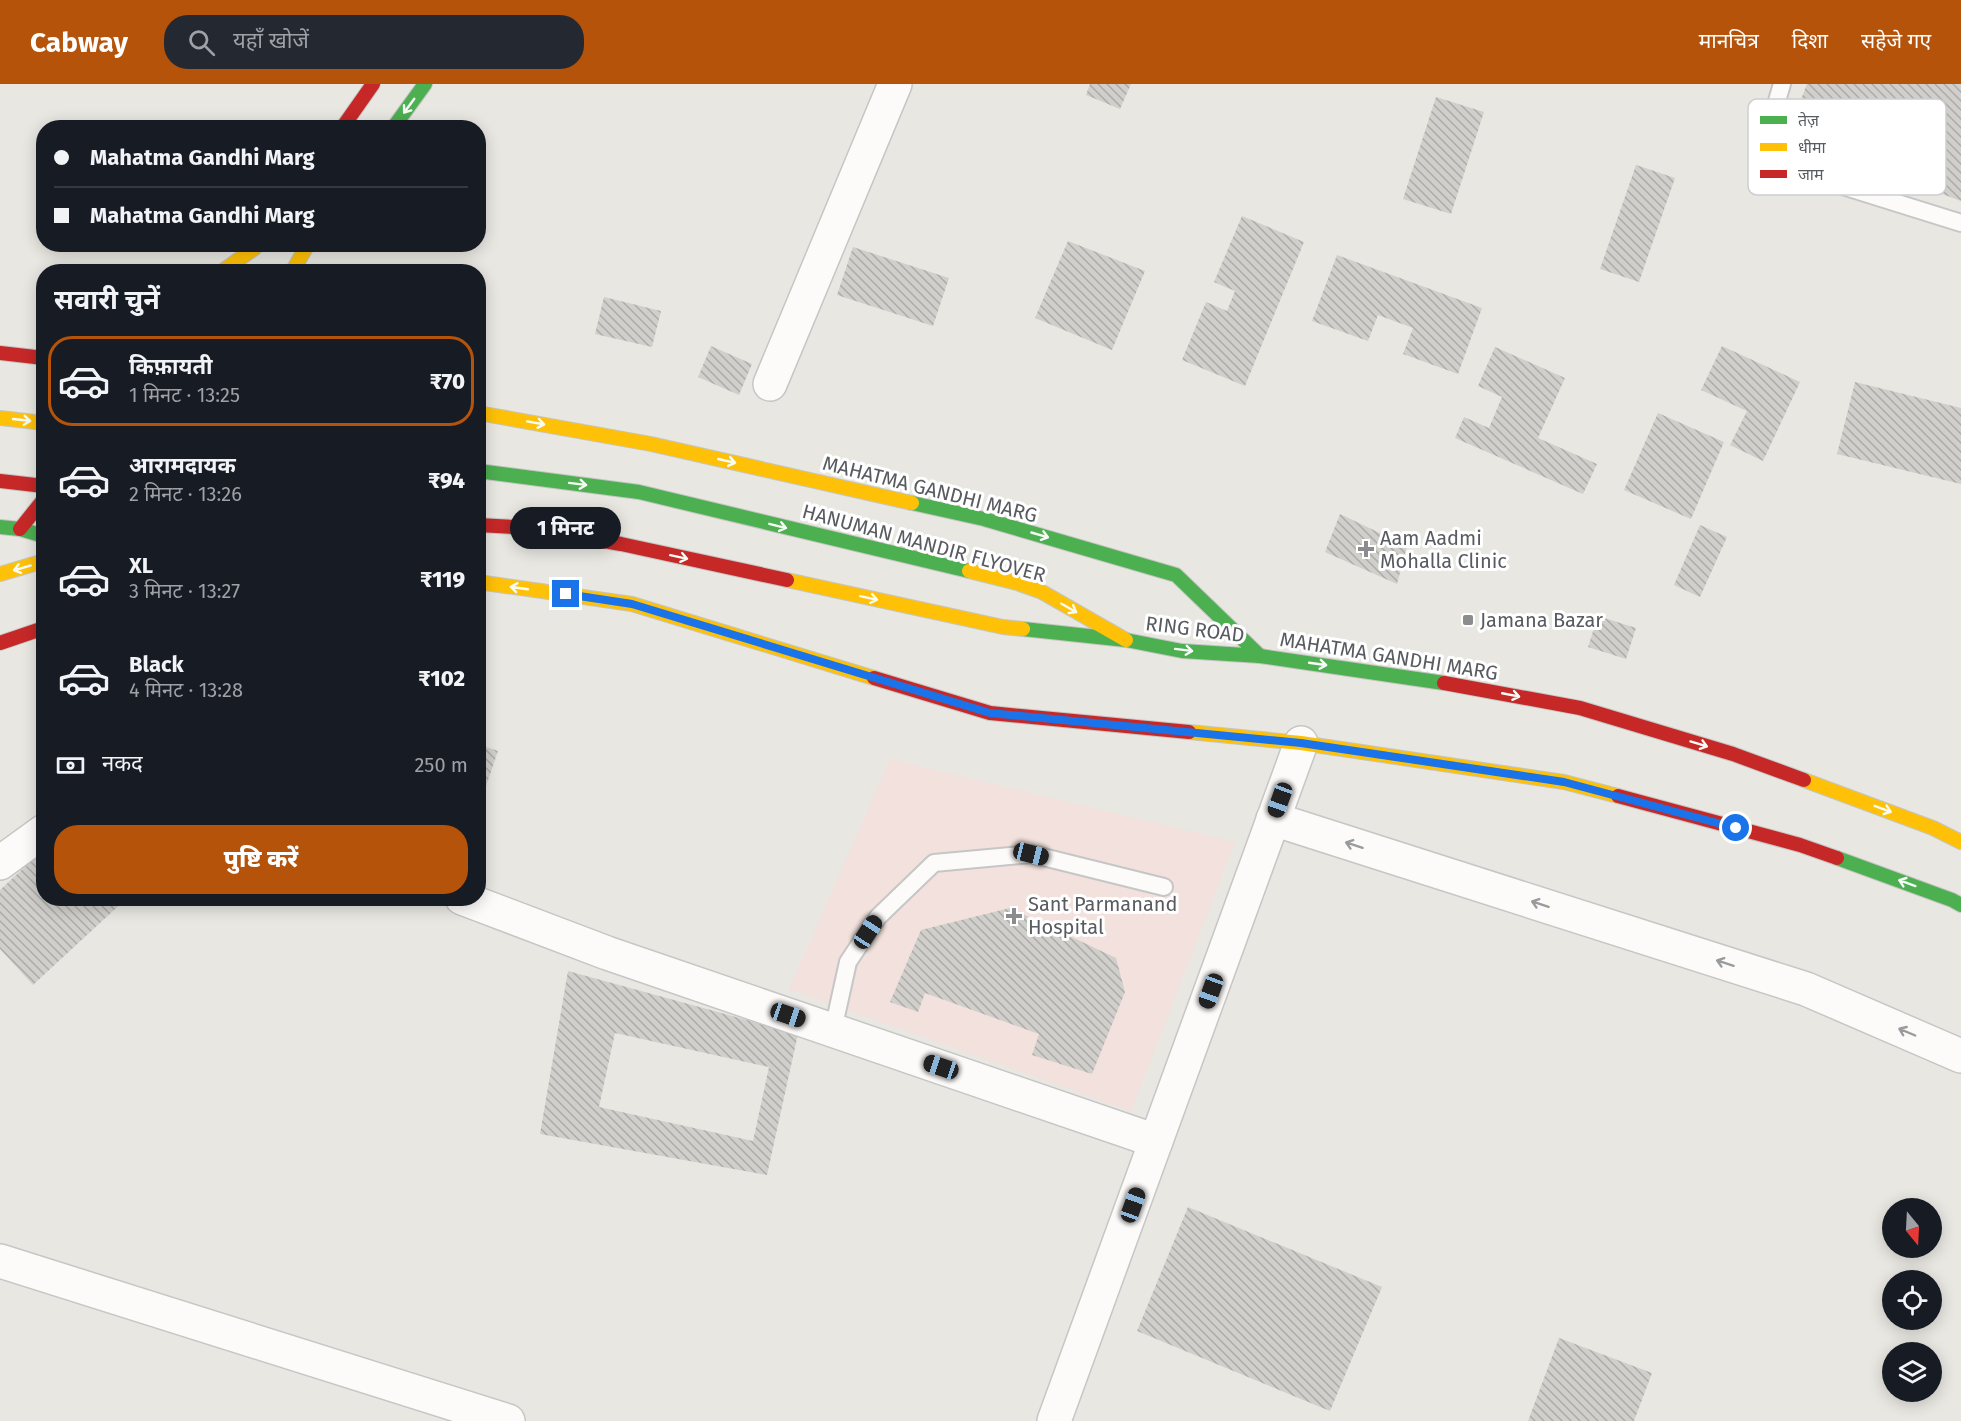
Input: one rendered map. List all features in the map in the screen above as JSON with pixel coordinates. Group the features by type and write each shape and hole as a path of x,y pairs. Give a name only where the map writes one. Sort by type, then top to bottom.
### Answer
{"main road":[{"path":"348,120 373,84"},
{"path":"399,120 425,84"},
{"path":"232,264 248,252"},
{"path":"0,353 36,357"},
{"path":"29,356 36,354"},
{"name":"MAHATMA GANDHI MARG","path":"486,414 651,444 984,519 1176,575 1260,656 1459,685 1580,708 1733,754 1933,828 1961,842"},
{"path":"0,418 36,422"},
{"name":"HANUMAN MANDIR FLYOVER","path":"486,472 639,492 1017,583 1042,592 1126,640"},
{"path":"0,481 36,485"},
{"path":"0,534 20,529 36,509"},
{"path":"486,525 531,528 621,544 1003,627 1126,640"},
{"path":"0,527 36,534"},
{"path":"0,574 36,563"},
{"path":"486,583 632,604 990,713 1301,743 1564,782 1800,845 1961,905"},
{"path":"0,643 36,629"},
{"name":"RING ROAD","path":"1126,640 1182,651 1260,656"}],"street":[{"path":"770,384 896,84"},
{"path":"1054,1421 1301,743"},
{"path":"1273,819 1806,989 1961,1056"},
{"path":"0,863 36,837"},
{"path":"483,906 607,953 1156,1141"},
{"path":"0,1261 508,1421"}],"lane":[{"path":"1778,99 1782,84"},
{"path":"1871,195 1961,223"},
{"path":"833,1030 848,962 878,917 934,863 1031,854 1164,887"}],"shaded area":[{"name":"Sant Parmanand Hospital","path":"890,759 1235,842 1131,1111 789,989"}],"building":[{"path":"1090,84 1131,84 1120,109 1086,95"},
{"path":"1807,84 1961,84 1961,201 1945,195 1946,99 1801,99"},
{"path":"1436,97 1484,112 1451,214 1403,199"},
{"path":"1636,165 1675,178 1639,282 1600,269"},
{"path":"1242,216 1304,242 1245,386 1182,360 1206,302 1227,311 1235,291 1214,282"},
{"path":"1068,241 1145,271 1112,350 1035,318"},
{"path":"853,247 949,278 933,326 837,295"},
{"path":"1337,255 1482,308 1458,374 1403,354 1413,328 1378,315 1368,341 1312,321"},
{"path":"604,297 661,311 652,347 595,334"},
{"path":"711,346 752,364 739,395 698,377"},
{"path":"1722,346 1800,382 1763,461 1730,445 1747,411 1701,390"},
{"path":"1495,347 1565,378 1538,438 1597,464 1583,494 1455,438 1464,417 1489,428 1502,397 1478,386"},
{"path":"1855,382 1961,408 1961,484 1837,454"},
{"path":"1658,413 1724,442 1691,519 1624,490"},
{"name":"Aam Aadmi Mohalla Clinic","path":"1340,514 1407,546 1397,584 1325,552"},
{"path":"1700,525 1727,537 1700,597 1674,585"},
{"path":"1598,616 1636,628 1626,659 1588,647"},
{"path":"486,747 498,751 486,786"},
{"path":"36,856 36,906 118,906 33,985 0,949 0,890"},
{"path":"1010,908 1116,958 1125,992 1092,1074 1032,1055 1039,1034 925,993 918,1012 890,1002 921,930"},
{"path":"568,971 798,1034 767,1175 540,1134","holes":["615,1033 769,1067 753,1141 599,1107"]},
{"path":"1188,1207 1382,1287 1330,1411 1137,1331"},
{"path":"1559,1338 1652,1373 1634,1421 1528,1421"}],"traffic: fast":[{"path":"399,120 425,84"},
{"path":"486,472 639,492 969,571"},
{"path":"912,503 984,519 1176,575 1260,656"},
{"path":"0,527 36,534"},
{"path":"1023,629 1126,640 1182,651 1260,656 1444,683"},
{"path":"1837,858 1961,905"}],"traffic: slow":[{"path":"232,264 249,252"},
{"path":"297,264 303,252"},
{"path":"486,414 651,444 912,503"},
{"path":"0,418 36,422"},
{"path":"0,574 36,563"},
{"path":"969,571 1042,592 1126,640"},
{"path":"787,580 1003,627 1023,629"},
{"path":"486,583 632,604 874,678"},
{"path":"1189,732 1301,743 1564,782 1618,796"},
{"path":"1804,780 1933,828 1961,842"}],"traffic: jam":[{"path":"348,120 373,84"},
{"path":"0,353 36,357"},
{"path":"0,481 36,485"},
{"path":"20,529 36,509"},
{"path":"486,525 531,528 621,544 787,580"},
{"path":"0,643 36,631"},
{"path":"874,678 990,713 1189,732"},
{"path":"1444,683 1580,708 1733,754 1804,780"},
{"path":"1618,796 1800,845 1837,858"}],"place":[{"name":"Aam Aadmi Mohalla Clinic","path":"1366,549"},
{"name":"Jamana Bazar","path":"1468,620"},
{"name":"Sant Parmanand Hospital","path":"1014,916"}],"route":[{"path":"566,594 632,604 990,713 1301,743 1564,782 1736,828"}]}
